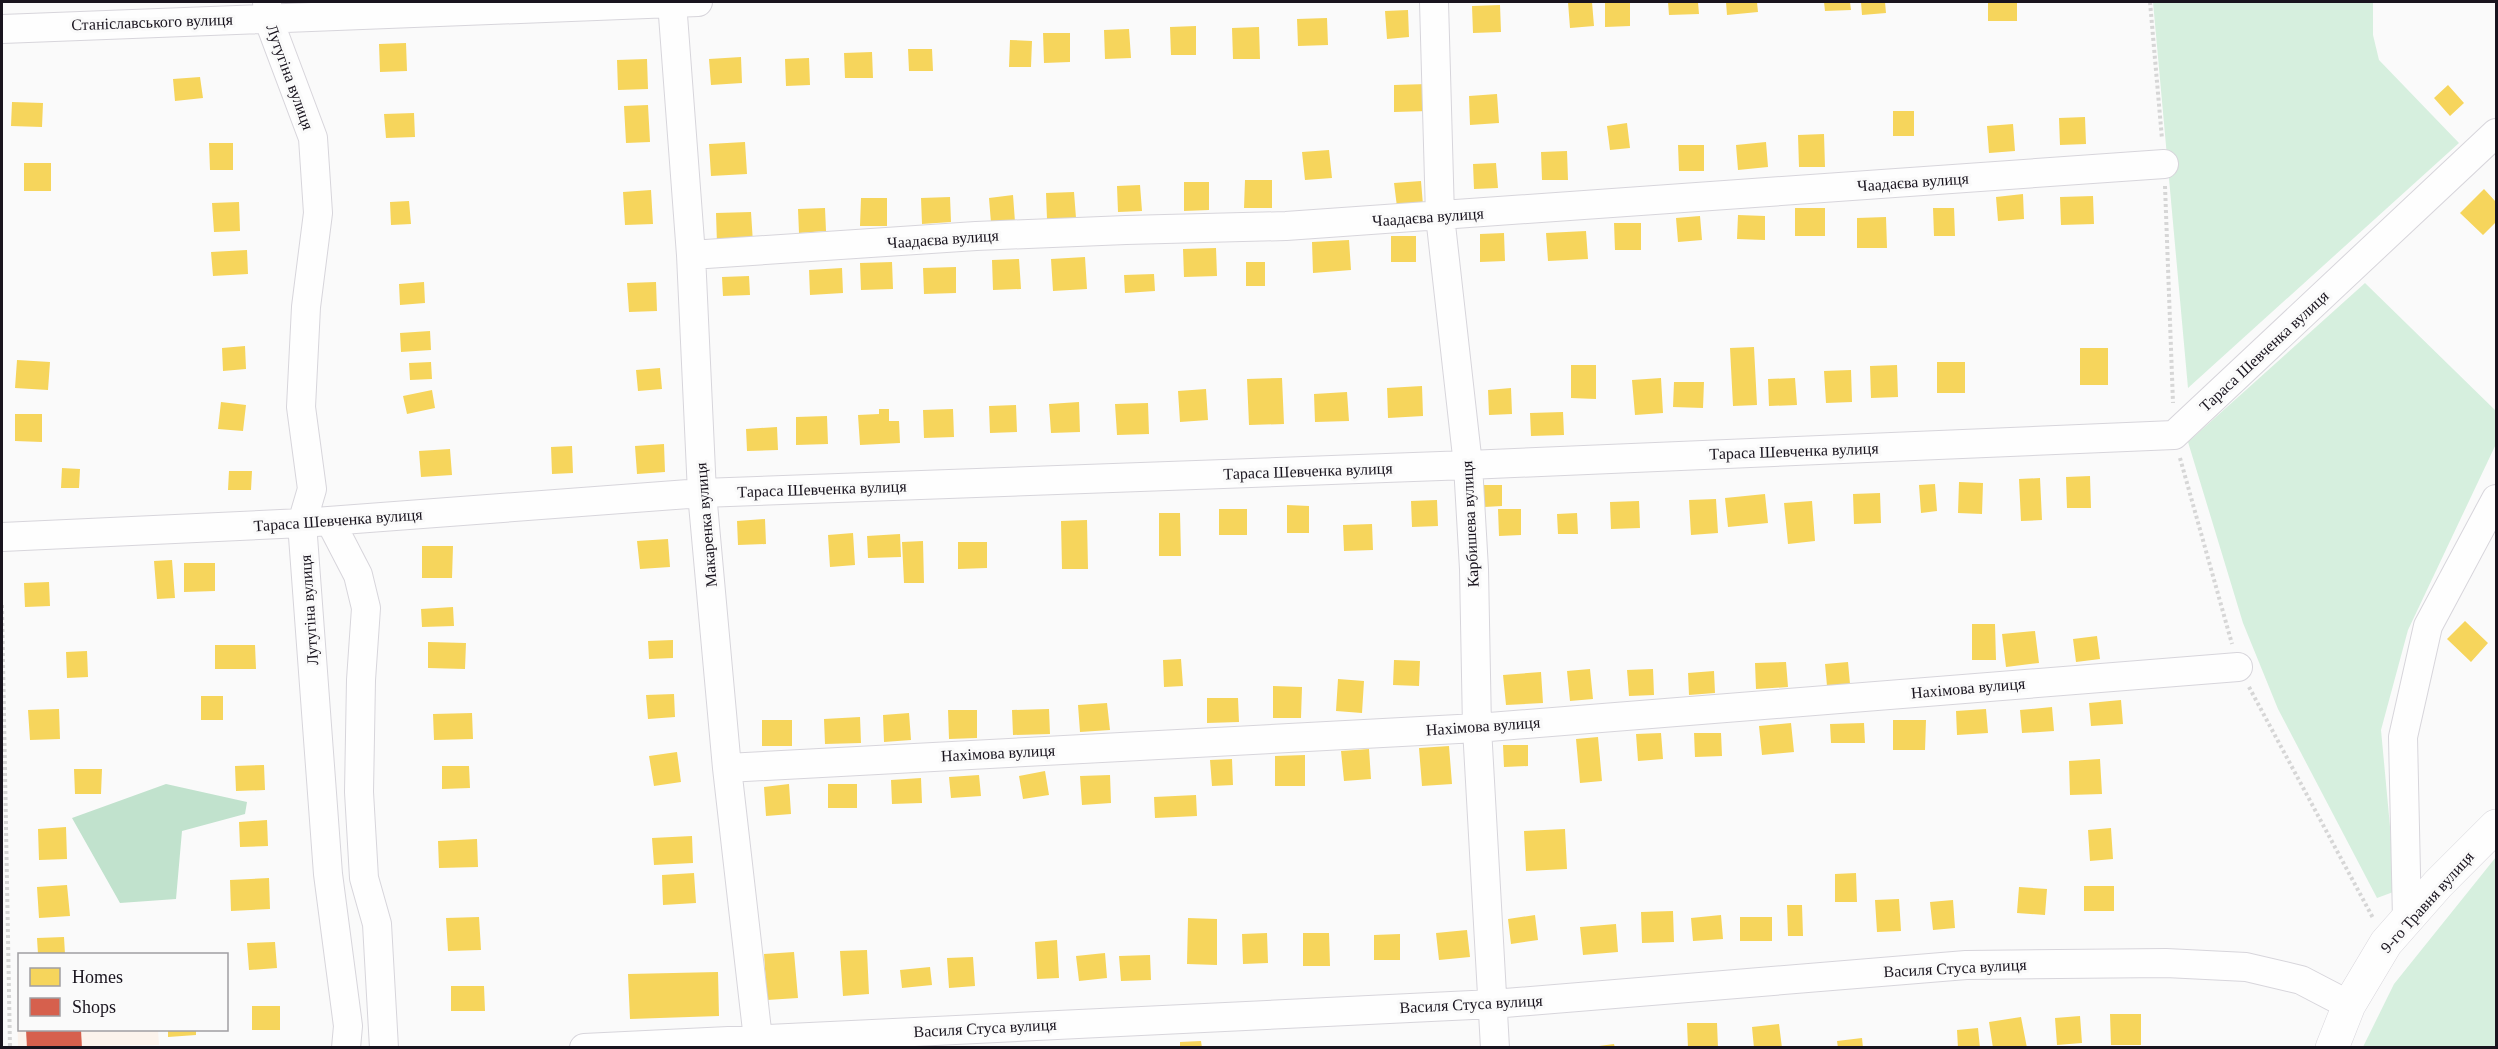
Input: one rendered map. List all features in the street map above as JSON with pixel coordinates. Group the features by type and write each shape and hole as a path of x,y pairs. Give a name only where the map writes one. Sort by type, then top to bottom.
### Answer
{"main road":[{"name":"9-го Травня вулиця","path":"2332,1047 2349,1005 2397,931 2438,884 2496,826"}],"street":[{"name":"Станіславського вулиця","path":"2,29 268,10 681,2"},
{"name":"Макаренка вулиця","path":"681,2 702,493 728,768 758,1043"},
{"name":"Карбишева вулиця","path":"1434,2 1440,216 1468,465 1474,569 1477,728 1495,1047"},
{"name":"Лутугіна вулиця","path":"268,10 313,138 318,213 306,307 301,396 312,489 302,523 328,874 348,1026 346,1047"},
{"name":"Тараса Шевченка вулиця","path":"2,537 302,523 702,493 1468,465 2174,435 2496,133"},
{"name":"Чаадаєва вулиця","path":"691,255 976,236 1286,226 2164,164"},
{"path":"2397,931 2403,737 2428,626 2496,499"},
{"path":"330,521 358,575 366,608 361,680 359,792 364,878 377,924 384,1047"},
{"name":"Нахімова вулиця","path":"728,768 1477,728 2238,667"},
{"name":"Василя Стуса вулиця","path":"584,1047 758,1043 1493,1004 1966,964 2166,963 2246,967 2301,980 2349,1005"}],"path":[{"path":"2150,2 2164,164 2174,435 2238,667 2397,931"},
{"path":"2,604 10,1047"}],"shaded area":[{"path":"17,974 18,1031 158,1031 159,1045 18,1047"}],"green space":[{"path":"2153,2 2373,2 2373,35 2379,60 2459,143 2188,388"},
{"path":"2365,283 2496,411 2496,444 2408,630 2381,730 2396,891 2377,898 2278,709 2243,623 2188,442"},
{"path":"166,784 247,802 245,814 182,831 176,899 120,903 72,818"},
{"path":"2496,857 2496,1047 2363,1047 2394,984"}],"building: Homes":[{"path":"1568,2 1592,2 1594,26 1570,28"},
{"path":"1605,2 1630,2 1630,26 1605,27"},
{"path":"1668,2 1698,2 1699,14 1669,15"},
{"path":"1726,2 1757,2 1758,12 1727,15"},
{"path":"1824,2 1850,2 1851,10 1825,11"},
{"path":"1861,2 1885,2 1886,13 1862,15"},
{"path":"1988,2 2017,2 2017,21 1988,21"},
{"path":"1500,5 1501,32 1473,33 1472,6"},
{"path":"1408,10 1409,37 1387,39 1385,11"},
{"path":"1327,18 1328,45 1298,46 1297,19"},
{"path":"1196,26 1196,55 1171,55 1170,27"},
{"path":"1259,27 1260,59 1233,59 1232,28"},
{"path":"1129,29 1131,58 1105,59 1104,30"},
{"path":"1043,33 1070,33 1070,62 1044,63"},
{"path":"1010,40 1032,41 1031,67 1009,67"},
{"path":"406,43 407,71 380,72 379,44"},
{"path":"908,49 932,49 933,71 909,71"},
{"path":"872,52 873,78 845,78 844,53"},
{"path":"741,57 742,83 711,85 709,59"},
{"path":"809,58 810,85 786,86 785,59"},
{"path":"647,59 648,89 618,90 617,60"},
{"path":"200,77 203,98 175,101 173,79"},
{"path":"1428,84 1429,111 1394,112 1394,85"},
{"path":"2448,85 2464,103 2450,116 2434,98"},
{"path":"1497,94 1499,123 1470,125 1469,96"},
{"path":"12,102 43,103 42,127 11,126"},
{"path":"648,105 650,142 626,143 624,106"},
{"path":"1893,111 1914,111 1914,136 1893,136"},
{"path":"414,113 415,137 386,138 384,114"},
{"path":"2085,117 2086,144 2060,145 2059,118"},
{"path":"1627,123 1630,148 1610,150 1607,126"},
{"path":"2013,124 2015,151 1989,153 1987,126"},
{"path":"1824,134 1825,167 1799,167 1798,135"},
{"path":"745,142 747,174 711,176 709,144"},
{"path":"1766,142 1768,167 1738,170 1736,145"},
{"path":"209,143 233,143 233,170 210,170"},
{"path":"1678,145 1704,145 1704,171 1679,171"},
{"path":"1329,150 1332,178 1305,180 1302,152"},
{"path":"1567,151 1568,180 1542,180 1541,152"},
{"path":"24,163 51,163 51,191 24,191"},
{"path":"1496,163 1498,188 1474,189 1473,164"},
{"path":"1245,180 1272,180 1272,208 1244,208"},
{"path":"1421,181 1423,205 1397,207 1394,183"},
{"path":"1184,182 1209,182 1209,210 1184,211"},
{"path":"1140,185 1142,211 1118,212 1117,186"},
{"path":"2484,189 2496,202 2496,222 2483,235 2460,213"},
{"path":"651,190 653,224 625,225 623,192"},
{"path":"1074,192 1076,218 1047,219 1046,193"},
{"path":"2023,194 2024,219 1998,221 1996,197"},
{"path":"1013,195 1015,222 991,223 989,198"},
{"path":"2093,196 2094,224 2061,225 2060,197"},
{"path":"950,197 951,222 922,224 921,198"},
{"path":"861,198 887,198 887,226 860,226"},
{"path":"409,201 411,224 391,225 390,202"},
{"path":"239,202 240,231 214,232 212,203"},
{"path":"825,208 826,231 799,233 798,209"},
{"path":"1795,208 1825,208 1825,236 1795,236"},
{"path":"1933,208 1954,208 1955,236 1934,236"},
{"path":"751,212 753,243 717,244 716,213"},
{"path":"1738,215 1765,216 1765,240 1737,239"},
{"path":"1700,216 1702,240 1678,242 1676,218"},
{"path":"1886,217 1887,248 1857,248 1857,218"},
{"path":"1614,223 1641,223 1641,250 1615,250"},
{"path":"1586,231 1588,259 1548,261 1546,233"},
{"path":"1504,233 1505,261 1480,262 1480,234"},
{"path":"1391,236 1416,236 1416,262 1391,262"},
{"path":"1349,240 1351,270 1313,273 1312,242"},
{"path":"1216,248 1217,276 1184,277 1183,249"},
{"path":"247,250 248,274 213,276 211,252"},
{"path":"1085,257 1087,289 1053,291 1051,259"},
{"path":"1019,259 1021,289 993,290 992,260"},
{"path":"892,262 893,289 861,290 860,263"},
{"path":"1246,262 1265,262 1265,286 1246,286"},
{"path":"956,267 956,293 924,294 923,268"},
{"path":"842,268 843,293 810,295 809,270"},
{"path":"1154,274 1155,291 1125,293 1124,275"},
{"path":"749,276 750,295 723,296 722,277"},
{"path":"424,282 425,303 400,305 399,284"},
{"path":"656,282 657,311 629,312 627,283"},
{"path":"430,331 431,350 401,352 400,333"},
{"path":"245,346 246,369 223,371 222,348"},
{"path":"1754,347 1757,405 1733,406 1730,348"},
{"path":"2080,348 2108,348 2108,385 2080,385"},
{"path":"17,360 50,362 48,390 15,388"},
{"path":"431,362 432,379 410,380 409,363"},
{"path":"1937,362 1965,362 1965,393 1937,393"},
{"path":"1571,365 1596,365 1596,399 1571,398"},
{"path":"1897,365 1898,397 1871,398 1870,366"},
{"path":"660,368 662,389 638,391 636,370"},
{"path":"1851,370 1852,402 1826,403 1824,371"},
{"path":"1282,378 1284,424 1249,425 1247,379"},
{"path":"1661,378 1663,413 1635,415 1632,380"},
{"path":"1795,378 1797,405 1769,406 1768,379"},
{"path":"1674,382 1704,382 1703,408 1673,407"},
{"path":"1422,386 1423,416 1388,418 1387,388"},
{"path":"1511,388 1512,414 1489,415 1488,390"},
{"path":"1206,389 1208,420 1180,422 1178,391"},
{"path":"432,390 435,408 407,414 403,396"},
{"path":"1347,392 1349,421 1315,422 1314,394"},
{"path":"221,402 246,405 243,431 218,429"},
{"path":"1079,402 1080,432 1051,433 1049,404"},
{"path":"1148,403 1149,434 1117,435 1115,404"},
{"path":"1016,405 1017,432 990,433 989,406"},
{"path":"879,409 889,409 889,421 899,421 900,443 860,445 858,415 879,414"},
{"path":"953,409 954,437 924,438 923,410"},
{"path":"1563,412 1564,435 1531,436 1530,413"},
{"path":"15,414 42,414 42,442 15,441"},
{"path":"827,416 828,444 796,445 796,417"},
{"path":"777,427 778,450 747,451 746,429"},
{"path":"664,444 665,472 637,474 635,446"},
{"path":"572,446 573,473 552,474 551,447"},
{"path":"450,449 452,475 421,477 419,451"},
{"path":"62,468 80,469 79,488 61,488"},
{"path":"229,471 252,471 251,490 228,490"},
{"path":"2090,476 2091,508 2067,508 2066,477"},
{"path":"2040,478 2042,520 2021,521 2019,479"},
{"path":"1959,482 1983,483 1982,514 1958,513"},
{"path":"1935,484 1937,511 1921,513 1919,485"},
{"path":"1483,485 1502,485 1502,506 1484,507"},
{"path":"1880,493 1881,523 1854,524 1853,494"},
{"path":"1765,494 1768,523 1728,527 1725,498"},
{"path":"1716,499 1718,533 1691,535 1689,500"},
{"path":"1437,500 1438,526 1412,527 1411,501"},
{"path":"1639,501 1640,528 1611,529 1610,502"},
{"path":"1812,501 1815,541 1788,544 1784,503"},
{"path":"1287,505 1309,506 1309,533 1287,533"},
{"path":"1219,509 1247,509 1247,535 1219,535"},
{"path":"1498,509 1521,509 1521,535 1499,536"},
{"path":"1159,513 1180,513 1181,556 1159,556"},
{"path":"1577,513 1578,534 1558,534 1557,514"},
{"path":"765,519 766,544 738,545 737,521"},
{"path":"1087,520 1088,569 1062,569 1061,521"},
{"path":"1372,524 1373,550 1344,551 1343,525"},
{"path":"853,533 855,565 830,567 828,535"},
{"path":"900,534 901,557 868,558 867,536"},
{"path":"668,539 670,567 640,569 637,541"},
{"path":"923,541 924,583 904,583 902,542"},
{"path":"958,542 987,542 987,568 958,569"},
{"path":"422,546 453,546 452,578 422,578"},
{"path":"172,560 175,598 157,599 154,561"},
{"path":"184,563 215,563 215,591 184,592"},
{"path":"49,582 50,606 25,607 24,583"},
{"path":"453,607 454,626 422,627 421,609"},
{"path":"2465,621 2488,643 2471,662 2447,639"},
{"path":"1972,624 1995,624 1996,660 1972,660"},
{"path":"2035,631 2039,663 2006,667 2002,634"},
{"path":"2097,636 2100,659 2076,662 2073,639"},
{"path":"673,640 673,658 649,659 648,641"},
{"path":"428,642 466,643 465,669 428,668"},
{"path":"215,645 255,645 256,669 215,669"},
{"path":"87,651 88,677 67,678 66,652"},
{"path":"1181,659 1183,686 1164,687 1163,660"},
{"path":"1394,660 1420,661 1419,686 1393,685"},
{"path":"1786,662 1788,687 1756,689 1755,663"},
{"path":"1848,662 1850,684 1827,686 1825,664"},
{"path":"1590,669 1593,699 1570,701 1567,671"},
{"path":"1653,669 1654,695 1629,696 1627,670"},
{"path":"1714,671 1715,693 1689,695 1688,673"},
{"path":"1541,672 1543,703 1506,705 1503,675"},
{"path":"1338,679 1364,681 1362,713 1336,711"},
{"path":"1273,686 1302,687 1301,718 1273,718"},
{"path":"674,694 675,717 648,719 646,695"},
{"path":"201,696 223,696 223,720 201,720"},
{"path":"1207,698 1238,698 1239,722 1207,723"},
{"path":"2121,700 2123,724 2091,726 2089,703"},
{"path":"1107,703 1110,730 1080,732 1078,705"},
{"path":"2052,707 2054,731 2022,733 2020,710"},
{"path":"59,709 60,739 30,740 28,710"},
{"path":"1049,709 1050,734 1013,735 1012,710"},
{"path":"1986,709 1988,733 1957,735 1956,711"},
{"path":"948,710 977,710 977,738 949,739"},
{"path":"472,713 473,739 434,740 433,714"},
{"path":"909,713 911,740 884,742 883,715"},
{"path":"860,717 861,743 825,744 824,719"},
{"path":"762,720 792,720 792,746 762,746"},
{"path":"1893,720 1926,720 1925,750 1893,750"},
{"path":"1791,723 1794,752 1762,755 1759,726"},
{"path":"1864,723 1865,743 1831,743 1830,724"},
{"path":"1661,733 1663,759 1638,761 1636,734"},
{"path":"1694,733 1721,733 1722,756 1695,757"},
{"path":"1598,737 1602,781 1580,783 1576,739"},
{"path":"1503,745 1528,745 1528,766 1504,767"},
{"path":"1449,746 1452,784 1422,786 1419,748"},
{"path":"1369,749 1371,779 1344,781 1341,751"},
{"path":"677,752 681,782 654,786 649,756"},
{"path":"1305,755 1305,786 1275,786 1275,756"},
{"path":"1232,759 1233,785 1212,786 1210,760"},
{"path":"2100,759 2102,794 2070,795 2069,761"},
{"path":"264,765 265,790 236,791 235,766"},
{"path":"442,766 469,766 470,788 442,789"},
{"path":"74,769 102,769 101,794 75,794"},
{"path":"1045,771 1049,795 1023,799 1019,776"},
{"path":"979,775 981,796 951,798 949,777"},
{"path":"1110,775 1111,803 1082,805 1080,776"},
{"path":"921,778 922,803 892,804 891,780"},
{"path":"789,784 791,814 766,816 764,787"},
{"path":"828,784 857,784 857,808 828,808"},
{"path":"1196,795 1197,816 1155,818 1154,797"},
{"path":"267,820 268,846 240,847 239,822"},
{"path":"66,827 67,859 39,860 38,829"},
{"path":"2111,828 2113,859 2090,861 2088,830"},
{"path":"1565,829 1567,869 1526,871 1524,831"},
{"path":"692,836 693,863 654,865 652,838"},
{"path":"477,839 478,867 439,868 438,841"},
{"path":"694,873 696,903 663,905 662,875"},
{"path":"1856,873 1857,902 1835,902 1835,874"},
{"path":"269,878 270,909 231,911 230,880"},
{"path":"67,885 70,916 39,918 37,887"},
{"path":"2084,886 2114,886 2114,911 2084,911"},
{"path":"2019,887 2047,889 2045,915 2017,913"},
{"path":"1899,899 1901,931 1877,932 1875,900"},
{"path":"1953,900 1955,928 1933,930 1930,902"},
{"path":"1787,905 1802,905 1803,936 1788,936"},
{"path":"1673,911 1674,942 1642,943 1641,912"},
{"path":"1535,915 1538,940 1511,944 1508,919"},
{"path":"1721,915 1723,939 1693,941 1691,918"},
{"path":"479,917 481,950 448,951 446,918"},
{"path":"1740,917 1772,917 1772,941 1740,941"},
{"path":"1188,918 1217,919 1217,965 1187,964"},
{"path":"1616,924 1618,952 1583,955 1580,927"},
{"path":"1467,930 1470,957 1439,960 1436,933"},
{"path":"1267,933 1268,963 1243,964 1242,934"},
{"path":"1303,933 1329,933 1330,966 1303,966"},
{"path":"1400,934 1400,960 1374,960 1374,935"},
{"path":"64,937 65,953 38,953 37,938"},
{"path":"1057,940 1059,978 1037,979 1035,942"},
{"path":"275,942 277,968 249,970 247,943"},
{"path":"867,950 869,994 843,996 840,951"},
{"path":"794,952 798,998 767,1000 764,954"},
{"path":"1105,953 1107,978 1079,981 1076,956"},
{"path":"1150,955 1151,980 1121,981 1119,956"},
{"path":"973,957 975,986 949,988 947,958"},
{"path":"930,967 932,985 902,988 900,970"},
{"path":"718,972 719,1016 630,1019 628,974"},
{"path":"451,986 484,986 485,1011 451,1011"},
{"path":"252,1006 280,1006 280,1030 252,1030"},
{"path":"2110,1014 2141,1014 2141,1045 2111,1045"},
{"path":"2080,1016 2082,1043 2057,1045 2055,1018"},
{"path":"2021,1017 2027,1048 1993,1048 1989,1022"},
{"path":"1687,1023 1717,1023 1718,1048 1688,1048"},
{"path":"1779,1024 1782,1048 1754,1048 1752,1027"},
{"path":"1978,1028 1980,1048 1958,1048 1957,1030"},
{"path":"168,1031 196,1031 196,1035 168,1037"},
{"path":"1862,1038 1863,1048 1838,1048 1837,1041"},
{"path":"1201,1041 1202,1048 1180,1048 1180,1042"},
{"path":"1614,1044 1615,1048 1599,1048 1599,1046"}],"building: Shops":[{"path":"26,1031 81,1031 82,1048 27,1048"}]}
